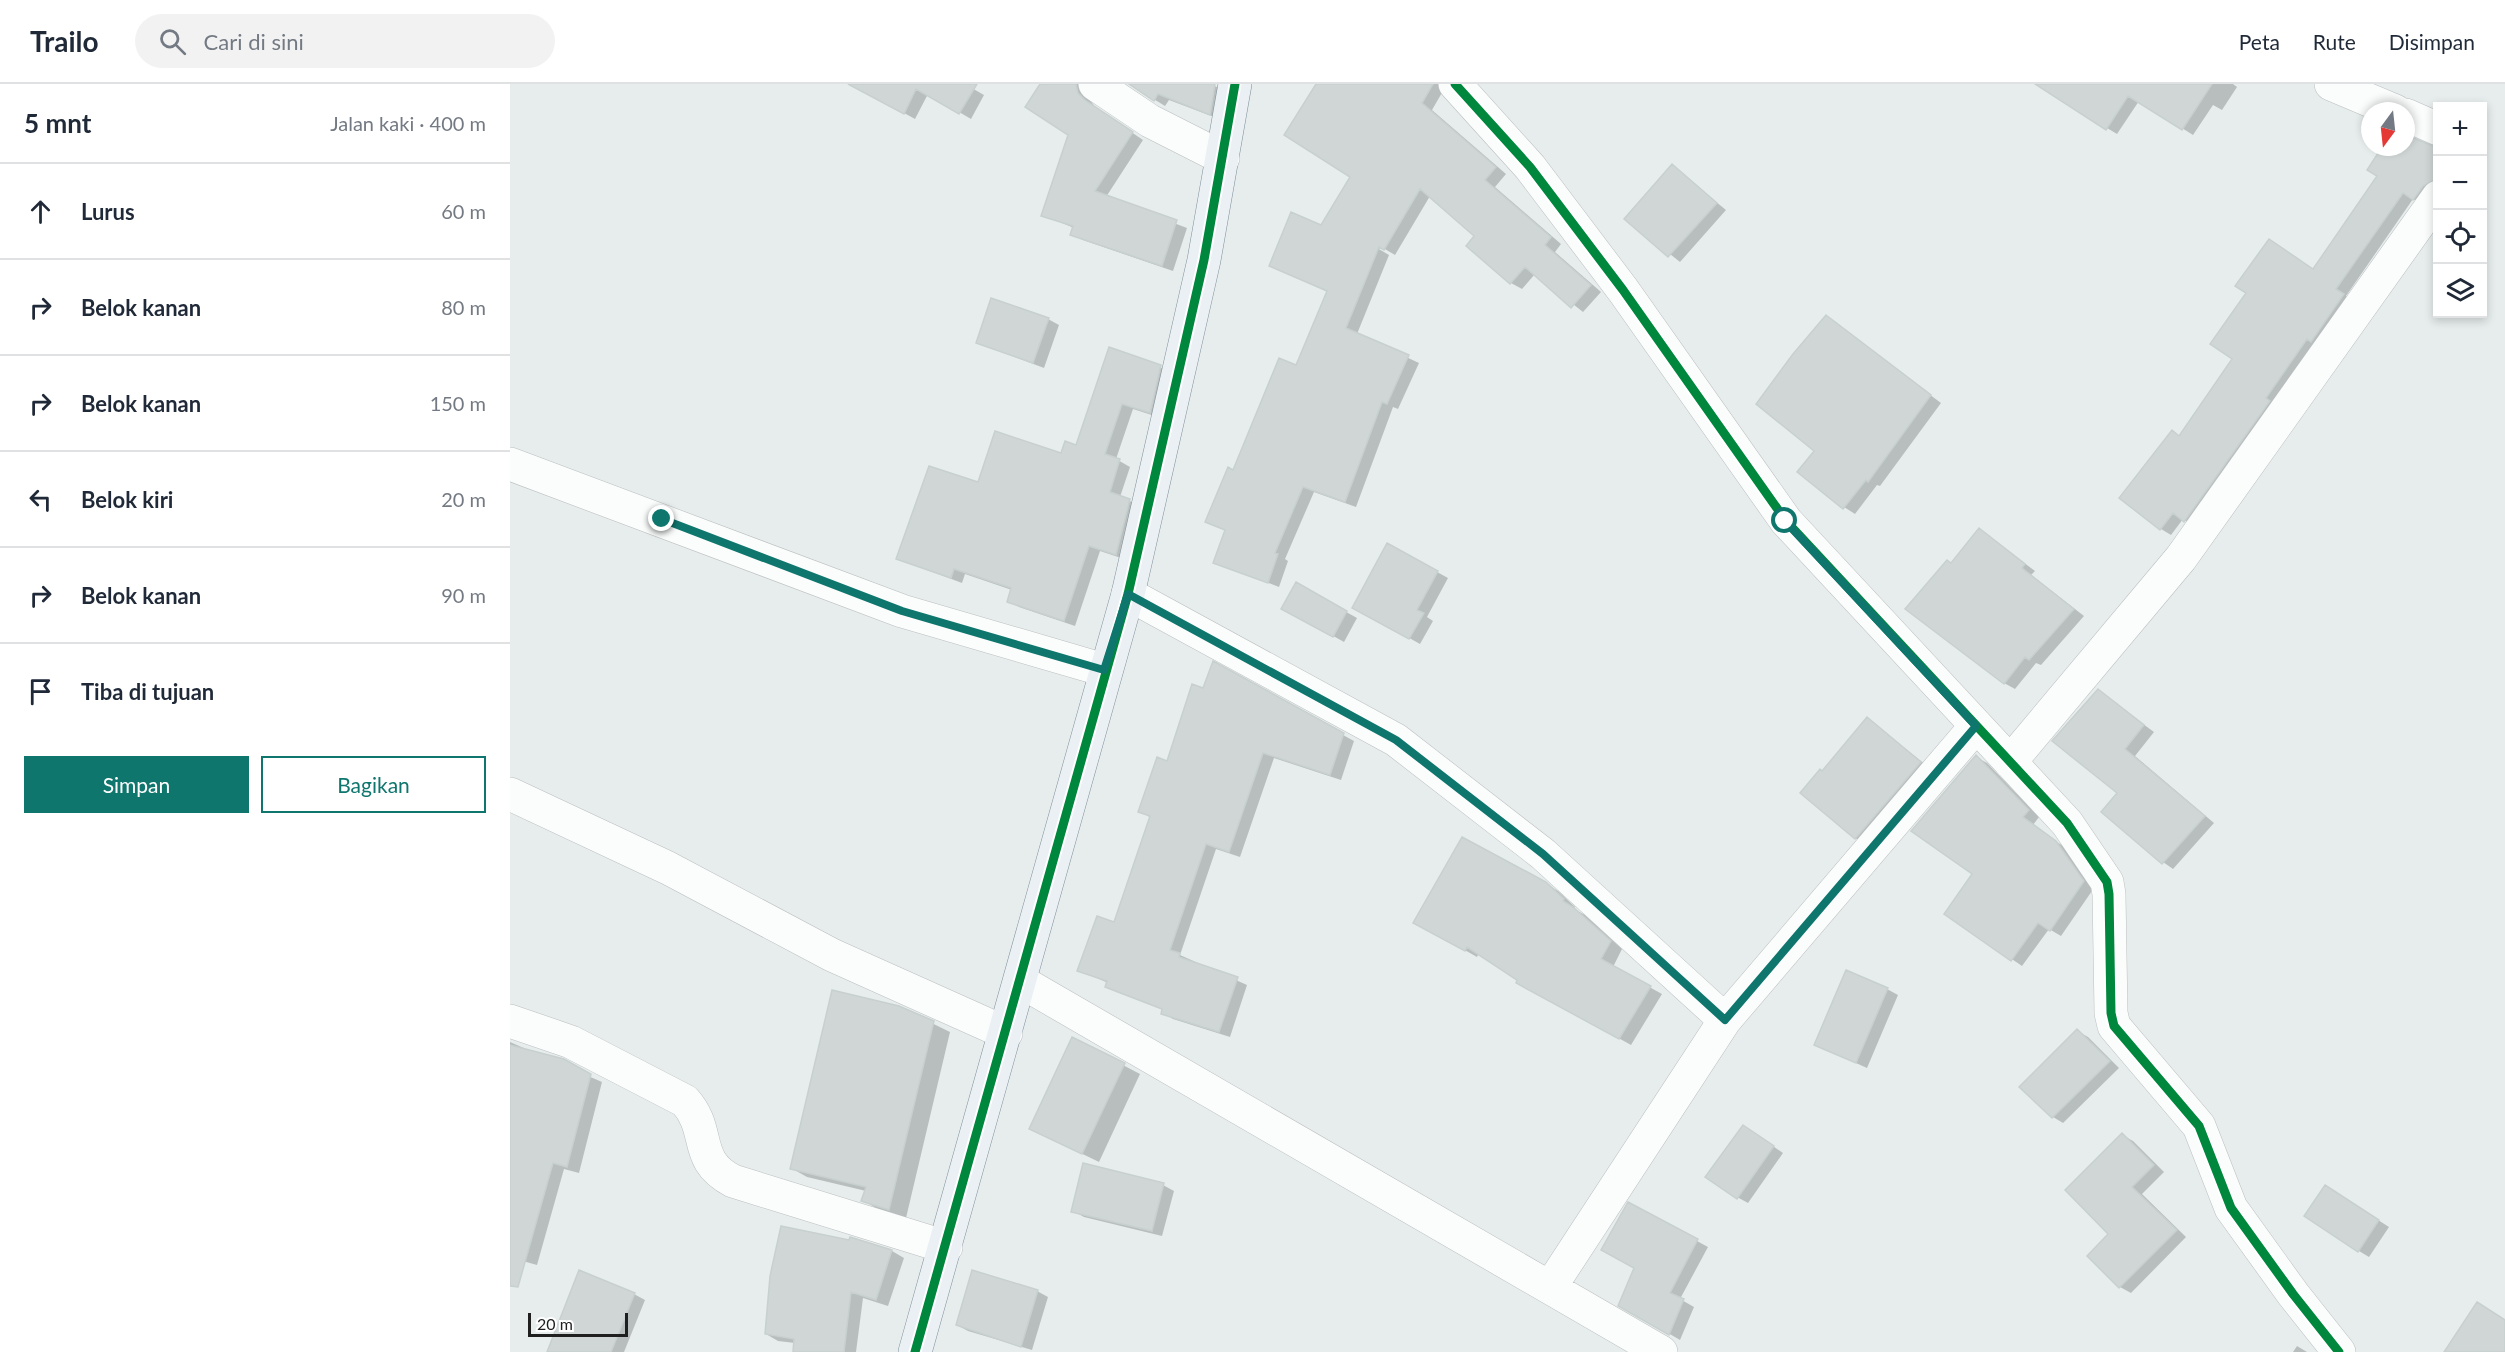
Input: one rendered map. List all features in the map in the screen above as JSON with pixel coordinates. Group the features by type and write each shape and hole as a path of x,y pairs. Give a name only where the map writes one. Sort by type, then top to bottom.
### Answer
{"street":[{"path":"1095,84 1150,121 1223,158"},
{"path":"915,1352 1006,1033 1104,670 1128,594 1197,293 1235,84"},
{"path":"1455,84 1530,167 1616,280 1785,521 2067,823 2107,882 2110,1013 2114,1026 2199,1126 2231,1208 2293,1294 2339,1352"},
{"path":"2331,84 2374,102"},
{"path":"2415,120 2433,127"},
{"path":"2010,762 2181,558 2433,204"},
{"path":"510,464 902,611 1104,670"},
{"path":"1128,594 1396,740 1543,854 1725,1020"},
{"path":"1551,1286 1725,1020 1976,726"},
{"path":"510,794 668,868 832,955 1006,1033"},
{"path":"1020,981 1551,1286 1661,1352"},
{"path":"510,1021 572,1042 685,1101 694,1111 700,1125 708,1161 719,1173 733,1181 946,1247"}],"building":[{"path":"848,84 977,84 959,114 916,89 904,114"},
{"path":"1040,84 1076,84 1078,93 1085,100 1133,132 1095,191 1177,220 1162,266 1070,235 1073,226 1041,216 1068,135 1025,107"},
{"path":"1129,84 1215,84 1210,115 1158,94 1154,101"},
{"path":"1316,84 1433,84 1422,103 1496,167 1485,180 1551,237 1545,245 1591,285 1571,308 1525,267 1510,284 1466,246 1474,236 1420,189 1384,250 1379,247 1346,328 1409,355 1387,404 1382,402 1345,502 1303,487 1275,553 1278,554 1268,583 1213,563 1225,530 1205,522 1228,467 1233,470 1279,358 1296,365 1327,291 1269,266 1291,212 1321,225 1350,177 1284,135"},
{"path":"2035,84 2212,84 2182,130 2128,96 2106,130"},
{"path":"2415,139 2433,146 2433,181 2423,186 2413,200 2403,193 2336,289 2344,294 2311,342 2307,339 2266,398 2270,401 2184,522 2173,513 2160,530 2119,498 2172,430 2179,436 2232,359 2210,344 2246,293 2235,286 2269,239 2313,269 2377,176 2367,170 2376,156 2415,156"},
{"path":"1672,164 1717,203 1668,257 1624,219"},
{"path":"991,298 1049,318 1033,363 976,343"},
{"path":"1826,315 1931,395 1868,482 1866,480 1843,509 1797,472 1814,451 1756,404 1793,354"},
{"path":"1109,347 1161,365 1150,413 1122,404 1105,454 1120,459 1110,492 1130,499 1116,555 1089,546 1064,621 1007,602 1011,588 954,569 951,578 896,559 929,466 978,482 995,431 1061,453 1065,441 1076,445"},
{"path":"1979,528 2025,564 2022,568 2074,609 2029,660 2025,657 2004,684 1905,609 1947,560 1951,563"},
{"path":"1387,543 1438,571 1417,610 1424,613 1409,639 1352,608"},
{"path":"1296,582 1347,611 1333,637 1281,609"},
{"path":"1213,661 1344,733 1330,775 1263,753 1229,852 1206,844 1170,950 1180,953 1179,957 1238,977 1219,1032 1161,1014 1162,1009 1105,987 1107,981 1077,971 1097,916 1114,922 1150,816 1138,812 1157,757 1167,761 1192,684 1203,688"},
{"path":"2098,689 2144,725 2125,749 2205,816 2162,864 2101,812 2117,793 2052,741"},
{"path":"1867,717 1921,762 1855,839 1800,793 1820,769 1822,771"},
{"path":"1976,755 2029,810 2023,817 2056,841 2084,881 2050,931 2038,923 2011,961 1944,914 1972,874 1911,831"},
{"path":"1462,837 1546,882 1564,899 1563,901 1611,941 1601,959 1651,986 1619,1039 1516,983 1517,980 1467,947 1465,951 1413,923"},
{"path":"1846,970 1888,988 1856,1063 1814,1045"},
{"path":"832,990 899,1006 934,1021 889,1210 861,1201 866,1187 790,1169"},
{"path":"2077,1029 2110,1061 2052,1118 2019,1087"},
{"path":"1072,1037 1125,1063 1082,1154 1029,1129"},
{"path":"510,1045 564,1059 591,1074 567,1167 553,1163 518,1287 510,1286"},
{"path":"1743,1125 1774,1146 1737,1199 1705,1177"},
{"path":"2122,1133 2154,1165 2132,1187 2177,1230 2119,1288 2087,1256 2108,1234 2065,1190"},
{"path":"1083,1163 1164,1183 1152,1231 1071,1212"},
{"path":"2325,1185 2379,1220 2358,1252 2304,1216"},
{"path":"1628,1202 1698,1239 1670,1293 1684,1299 1669,1335 1618,1306 1634,1268 1601,1250"},
{"path":"781,1226 849,1240 850,1237 892,1250 876,1300 851,1292 844,1352 793,1352 794,1339 765,1334 770,1276"},
{"path":"579,1270 635,1293 611,1352 547,1352"},
{"path":"972,1270 1038,1290 1021,1347 956,1325"},
{"path":"2477,1302 2505,1320 2505,1352 2444,1352"}],"cycle path":[{"path":"915,1352 1128,594 1204,260 1235,84"},
{"path":"1455,84 1530,167 1623,290 1786,521 2067,823 2107,882 2111,1013 2114,1026 2199,1126 2231,1208 2293,1294 2339,1352"}],"route":[{"path":"662,519 902,611 1104,670 1128,594 1396,740 1543,854 1725,1020 1976,726 1785,521"}]}
